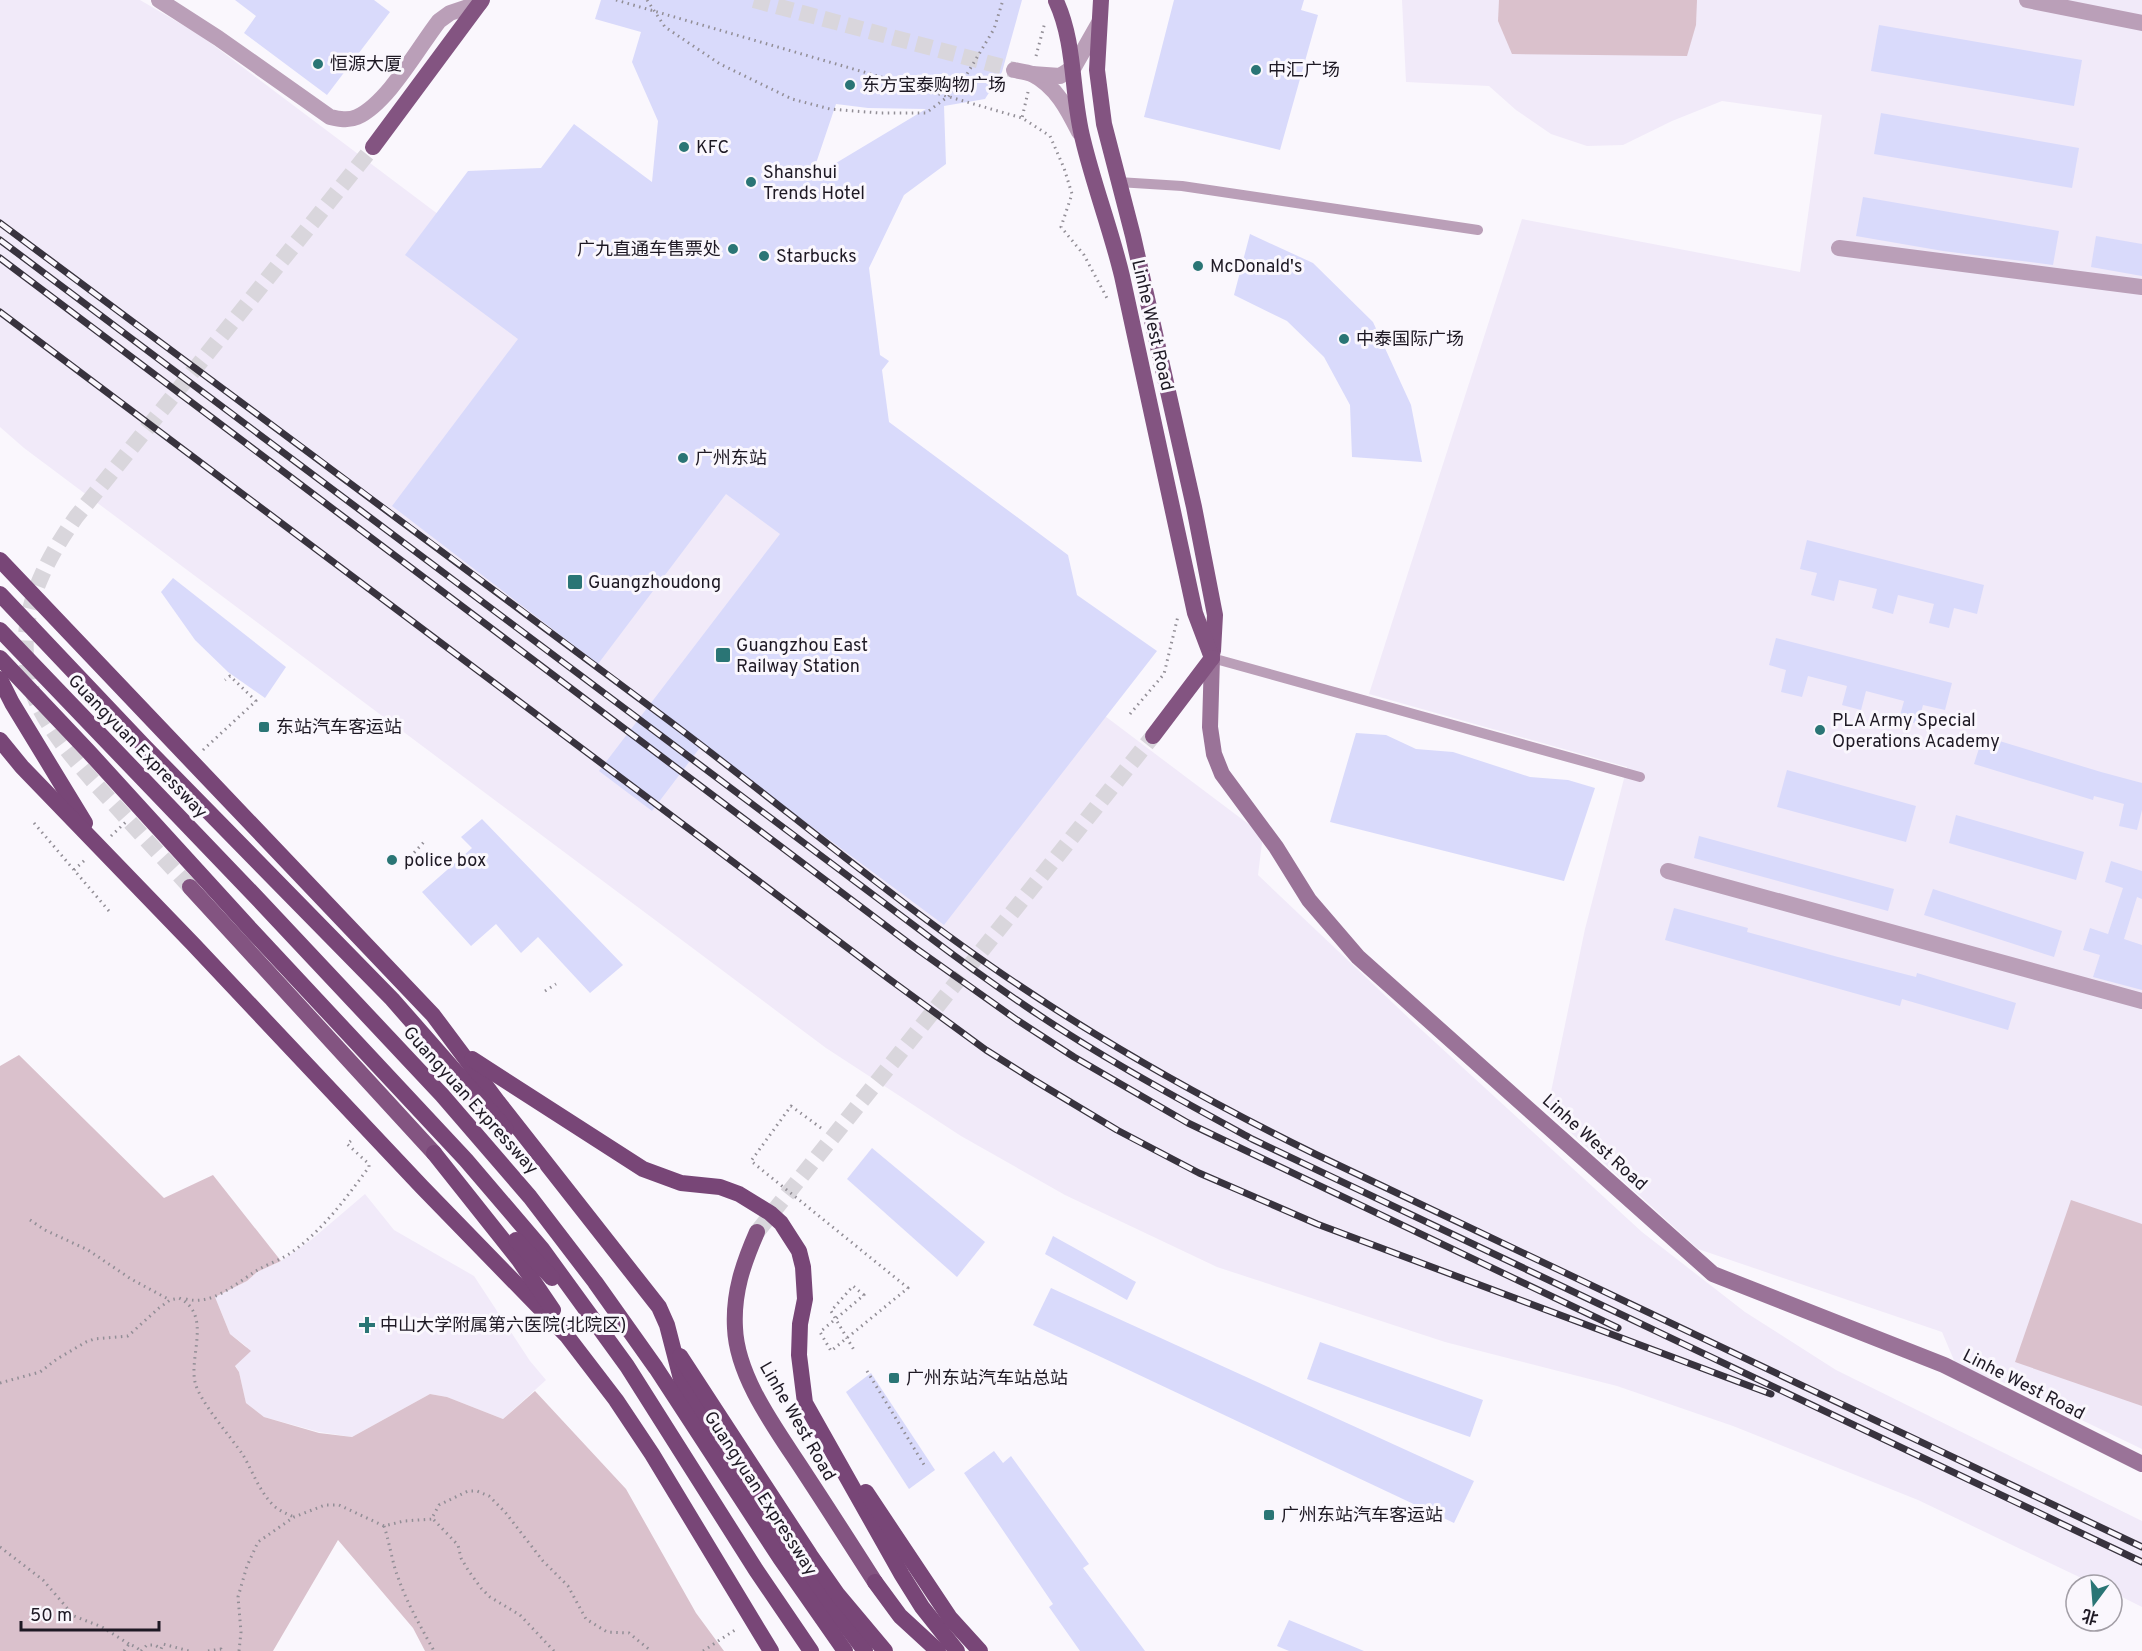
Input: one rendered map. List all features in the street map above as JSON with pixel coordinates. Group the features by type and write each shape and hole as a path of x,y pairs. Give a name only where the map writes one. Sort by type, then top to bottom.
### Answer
{"highway":[{"path":"1,563 433,1015 659,1306 667,1325 681,1379 693,1400 789,1550 865,1651"},
{"name":"Guangyuan Expressway","path":"0,594 144,746 392,999 511,1135 590,1232 651,1314 810,1555 844,1603 885,1651"},
{"name":"Guangyuan Expressway","path":"0,630 442,1095 530,1197 651,1360 785,1566 845,1651"},
{"path":"0,658 466,1160 542,1249 627,1366 756,1570 811,1651"},
{"path":"0,679 12,703 96,842"},
{"path":"0,740 22,767 543,1311 585,1358"},
{"path":"461,1053 643,1169 681,1183 720,1187 739,1194 770,1213 781,1223 799,1251 803,1268 805,1299 800,1324 799,1355 805,1403 902,1575 922,1607 957,1651"},
{"path":"434,1153 598,1327"},
{"path":"434,1153 519,1260 616,1400 652,1454 771,1651"},
{"path":"805,1403 950,1618 980,1651"},
{"path":"874,1582 892,1616 920,1651"},
{"path":"874,1582 900,1616 938,1651"}],"main road":[{"name":"Linhe West Road","path":"1057,0 1066,28 1083,140 1114,241 1195,614 1212,658"},
{"name":"Linhe West Road","path":"1101,0 1097,70 1104,124 1133,236 1194,507 1215,615 1210,727 1214,754 1222,774 1275,847 1309,900 1358,957 1713,1274 1944,1365 2142,1464"},
{"path":"373,147 481,2"},
{"path":"1153,736 1212,658"},
{"path":"190,887 434,1153"},
{"name":"Linhe West Road","path":"758,1232 742,1267 735,1300 735,1330 739,1356 756,1394 874,1582"}],"street":[{"path":"159,0 218,38 330,117 344,120 357,118 381,100 439,21 450,13 481,2"},
{"path":"2027,0 2142,23"},
{"path":"1014,70 1060,76 1071,68 1099,23"},
{"path":"1032,74 1055,92 1066,106 1083,140"},
{"path":"1839,248 2142,287"},
{"path":"1668,871 2142,1001"}],"lane":[{"path":"1118,182 1182,186 1478,230"},
{"path":"1212,658 1641,777"}],"path":[{"path":"616,0 1022,118 1050,136 1072,194 1061,227 1084,255 1111,304"},
{"path":"647,0 665,27 720,64 792,99 830,110 879,113 926,113 958,89 994,29 1003,0"},
{"path":"1022,118 1045,20"},
{"path":"1130,714 1164,674 1178,616"},
{"path":"225,680 230,676 256,701"},
{"path":"34,823 109,911"},
{"path":"410,856 424,842"},
{"path":"545,991 556,984"},
{"path":"821,1128 791,1106 751,1161 908,1288 831,1351 820,1332 864,1295 853,1286 831,1311 854,1350"},
{"path":"0,1383 40,1372 86,1342 128,1336 170,1300 179,1298 195,1302 205,1300 234,1286 293,1251 322,1227 369,1167 369,1164 347,1144 365,1127"},
{"path":"30,1220 45,1230 88,1250 131,1279 170,1300"},
{"path":"179,1298 191,1306 198,1326 195,1383 273,1505 294,1517"},
{"path":"867,1371 926,1468"},
{"path":"554,1651 520,1615 490,1597 481,1588 461,1558 458,1545 433,1519 432,1516 439,1505 468,1491 477,1491 489,1496 505,1512 543,1561 568,1586 586,1619 607,1632 630,1633 651,1651"},
{"path":"239,1651 241,1632 238,1601 247,1566 258,1542 294,1517 326,1505 339,1505 384,1526 404,1521 433,1519"},
{"path":"384,1526 398,1579 434,1651"},
{"path":"0,1547 43,1580 74,1616 96,1624 141,1651 147,1645 155,1645 161,1649 163,1644 189,1651"},
{"path":"703,1651 724,1635 752,1620"},
{"path":"124,1651 129,1644"},
{"path":"208,1651 221,1649 222,1651"}],"shaded area":[{"name":"广州东站","path":"0,0 140,0 200,35 1263,835 1258,875 1413,1022 1642,1232 1745,1312 1836,1370 2142,1521 2142,1607 2124,1598 2124,1573 2071,1573 1918,1500 1733,1426 1617,1386 1445,1342 1217,1267 1065,1195 961,1136 826,1048 24,448 0,427"},
{"name":"PLA Army Special Operations Academy","path":"1402,0 2142,0 2142,1449 1998,1380 1959,1372 1942,1332 1698,1249 1547,1111 1585,929 1627,767 1369,694 1522,219 1800,272 1822,115 1722,101 1672,121 1623,145 1587,146 1551,134 1516,110 1489,86 1406,82"},
{"path":"1499,0 1697,0 1696,25 1687,56 1512,54 1498,21"},
{"path":"19,1055 164,1198 213,1175 281,1261 257,1272 247,1281 215,1297 230,1334 251,1351 235,1366 239,1372 246,1403 264,1417 319,1433 352,1437 430,1394 447,1397 503,1419 535,1391 626,1489 696,1613 724,1651 425,1651 413,1628 338,1540 273,1651 0,1651 0,1066"},
{"name":"中山大学附属第六医院(北院区)","path":"365,1194 394,1230 474,1276 530,1361 546,1380 503,1419 447,1397 430,1394 352,1437 319,1432 264,1417 246,1403 239,1372 235,1365 247,1347 230,1334 215,1297 247,1281 257,1272 281,1261 311,1240"},
{"path":"2071,1200 2142,1224 2142,1406 2015,1362"}],"building":[{"name":"恒源大厦","path":"235,0 374,0 390,12 327,95 244,33 256,16"},
{"name":"广州东站","path":"601,0 1022,0 1002,72 985,99 944,106 946,164 904,195 869,268 880,355 889,361 882,370 889,422 1068,555 1077,595 1157,651 944,925 702,745 652,811 599,771 780,534 726,494 598,664 392,506 518,339 405,255 468,171 541,168 574,124 652,182 658,121 632,62 641,32 595,19","holes":["836,104 868,108 926,109 811,178"]},
{"name":"中汇广场","path":"1174,0 1304,0 1301,10 1318,15 1280,150 1144,117"},
{"path":"1879,25 2082,60 2074,106 1871,71"},
{"path":"1881,113 2079,148 2072,188 1874,154"},
{"path":"1863,197 2059,231 2053,265 1943,251 1856,236"},
{"name":"中泰国际广场","path":"1250,234 1313,263 1373,322 1411,405 1422,462 1352,457 1350,405 1324,357 1287,321 1234,295"},
{"path":"2096,236 2142,244 2142,276 2091,267"},
{"path":"1807,540 1984,585 1977,614 1954,608 1949,628 1929,623 1934,604 1898,595 1893,614 1872,608 1877,589 1839,580 1834,601 1811,595 1817,573 1800,569"},
{"path":"173,578 286,667 265,698 228,672 195,640 161,592"},
{"path":"1776,638 1952,683 1945,710 1923,705 1918,724 1899,719 1904,701 1866,691 1861,710 1842,705 1847,686 1808,676 1802,697 1781,692 1786,670 1769,665"},
{"path":"1356,733 1386,735 1416,749 1453,752 1530,777 1568,780 1595,788 1564,881 1330,822"},
{"path":"1983,736 2142,783 2142,810 2137,830 2119,826 2124,804 2094,796 2093,800 1974,764"},
{"path":"1787,770 1916,806 1906,842 1777,807"},
{"path":"1956,815 2084,852 2076,880 1949,843"},
{"path":"482,819 623,965 590,993 538,937 521,953 496,924 471,946 422,892 472,848 461,837"},
{"path":"1699,836 1894,889 1888,911 1694,858"},
{"path":"2111,861 2142,871 2142,899 2137,897 2124,939 2142,945 2142,990 2093,977 2100,955 2083,950 2090,928 2108,934 2123,888 2105,882"},
{"path":"1933,889 2062,931 2054,957 1924,915"},
{"path":"1674,908 1748,928 1747,932 1916,977 1917,973 2016,1003 2008,1030 1902,999 1900,1006 1665,940"},
{"path":"872,1148 985,1242 957,1277 847,1179"},
{"path":"1053,1236 1136,1282 1127,1300 1045,1254"},
{"path":"1051,1288 1474,1481 1454,1523 1033,1325"},
{"path":"1320,1342 1483,1400 1470,1437 1307,1379"},
{"path":"871,1373 935,1470 909,1489 846,1392"},
{"path":"994,1451 1003,1463 1011,1456 1089,1564 1083,1568 1145,1651 1080,1651 1049,1607 1053,1604 964,1473"},
{"path":"1289,1620 1364,1651 1289,1651 1277,1646"}],"tunnel":[{"path":"754,0 1014,70"},
{"path":"190,887 82,769 44,717 30,683 26,660 26,637 34,595 52,555 76,517 373,147"},
{"path":"757,1232 1153,736"}],"railway":[{"path":"0,223 664,717 884,888 974,954 1091,1032 1239,1116 1315,1154 2142,1547"},
{"path":"0,240 949,952 1080,1041 1136,1075 1252,1139 2142,1562"},
{"path":"0,258 914,947 1017,1020 1074,1057 1188,1123 1618,1328"},
{"path":"0,312 889,979 986,1050 1032,1079 1117,1130 1199,1173 1317,1224 1771,1394"}],"place":[{"name":"恒源大厦","path":"318,64"},
{"name":"中汇广场","path":"1256,70"},
{"name":"东方宝泰购物广场","path":"850,85"},
{"name":"KFC","path":"684,147"},
{"name":"Shanshui Trends Hotel","path":"751,182"},
{"name":"广九直通车售票处","path":"733,249"},
{"name":"Starbucks","path":"764,256"},
{"name":"McDonald's","path":"1198,266"},
{"name":"中泰国际广场","path":"1344,339"},
{"name":"广州东站","path":"683,458"},
{"name":"Guangzhoudong","path":"575,582"},
{"name":"Guangzhou East Railway Station","path":"723,655"},
{"name":"东站汽车客运站","path":"264,727"},
{"name":"PLA Army Special Operations Academy","path":"1820,730"},
{"name":"police box","path":"392,860"},
{"name":"中山大学附属第六医院(北院区)","path":"367,1325"},
{"name":"广州东站汽车站总站","path":"894,1378"},
{"name":"广州东站汽车客运站","path":"1269,1515"}]}
